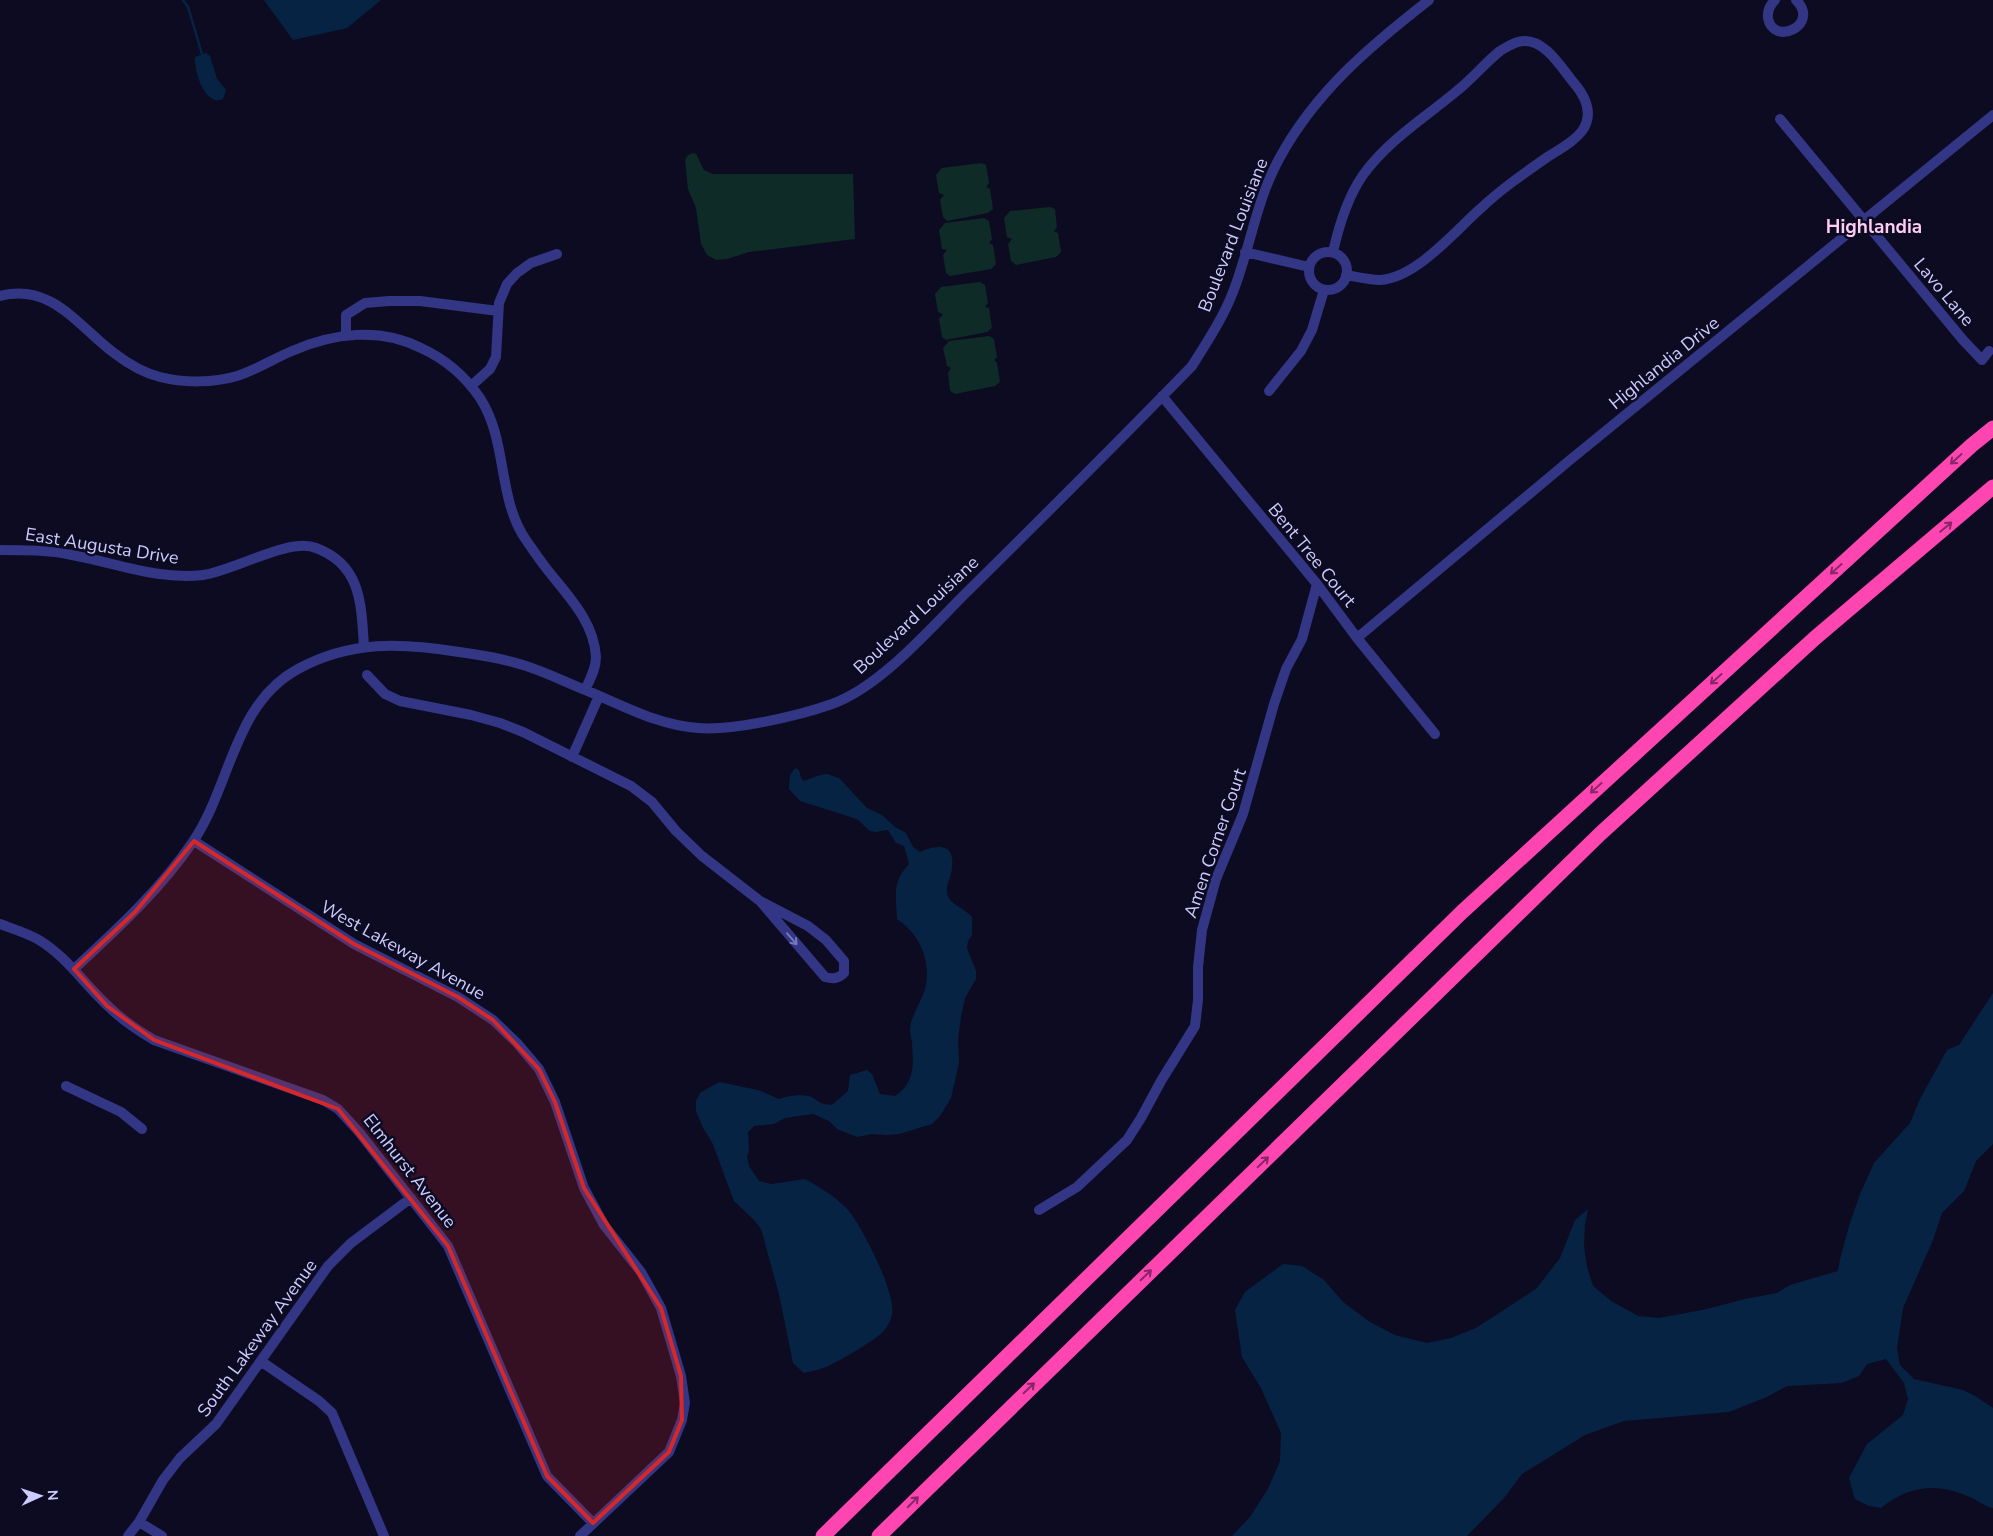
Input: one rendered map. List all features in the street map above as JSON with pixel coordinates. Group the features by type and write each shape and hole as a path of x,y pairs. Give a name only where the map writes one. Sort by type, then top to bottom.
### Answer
{"highway":[{"path":"822,1536 1462,912 1972,445 1993,428"},
{"path":"879,1536 1600,834 1815,638 1993,487"}],"street":[{"name":"Boulevard Louisiane","path":"74,968 135,912 172,870 194,841 215,801 232,753 251,716 270,691 294,671 325,656 364,646 390,645 426,647 475,654 521,664 622,707 667,723 699,728 728,728 797,714 834,703 870,683 902,656 1192,366 1214,332 1232,293 1262,198 1278,160 1299,127 1330,87 1373,44 1430,0"},
{"path":"1775,0 1768,10 1769,22 1772,27 1783,32 1795,29 1802,21 1802,10 1796,0"},
{"path":"1332,252 1349,199 1363,175 1383,152 1500,52 1513,44 1524,41 1535,43 1545,49 1582,93 1588,115 1584,128 1577,137 1484,204 1412,269 1398,276 1380,280 1346,275"},
{"name":"Highlandia Drive","path":"1357,638 1570,460 1993,115"},
{"name":"Lavo Lane","path":"1780,119 1962,340 1982,360 1989,351"},
{"path":"1245,252 1308,267"},
{"path":"1323,252 1332,252 1340,256 1345,262 1346,275 1338,287 1324,290 1312,282 1308,267 1316,255 1323,252"},
{"path":"471,386 490,368 496,357 499,303 507,284 517,273 532,263 557,254"},
{"path":"1269,391 1301,351 1312,330 1324,290"},
{"path":"0,296 9,294 34,296 56,304 113,353 140,369 160,377 188,381 234,377 255,370 294,350 333,337 360,333 391,337 413,343 434,354 453,368 471,386 480,399 493,423 511,506 523,536 544,566 581,611 591,636 596,657 594,672 585,690"},
{"path":"346,335 346,315 365,303 420,301 498,311"},
{"name":"Bent Tree Court","path":"1162,396 1317,584 1357,638 1435,734"},
{"name":"East Augusta Drive","path":"0,550 30,550 70,554 150,574 172,576 204,575 234,567 284,548 315,547 330,554 344,566 356,584 361,611 364,646"},
{"name":"Amen Corner Court","path":"1039,1210 1077,1187 1128,1140 1195,1026 1202,930 1216,879 1243,814 1274,704 1286,669 1302,639 1317,584"},
{"path":"367,675 385,694 400,701 471,715 500,723 523,732 631,786 652,802 676,831 702,856 760,901 825,977 839,978 844,973 844,961 826,940 791,916 760,901"},
{"path":"572,757 599,696"},
{"name":"West Lakeway Avenue","path":"194,841 354,944 458,997 493,1020 517,1043 539,1069 555,1102 584,1188 604,1225 641,1272 661,1308 681,1376 685,1403 682,1420 669,1452 580,1536"},
{"name":"Elmhurst Avenue","path":"0,924 39,940 74,968 107,1006 134,1028 148,1036 323,1100 338,1109 359,1132 448,1246 547,1476 593,1523"},
{"path":"66,1086 121,1112 142,1129"},
{"name":"South Lakeway Avenue","path":"128,1536 139,1522 163,1480 180,1458 216,1424 262,1362 328,1266 351,1243 411,1198"},
{"path":"262,1362 319,1401 332,1413 384,1536"},
{"path":"139,1522 162,1536"}],"highlighted area":[{"path":"194,841 354,944 458,997 493,1020 539,1069 555,1102 584,1188 661,1308 681,1376 682,1420 669,1452 593,1523 547,1476 448,1246 338,1109 154,1040 107,1006 74,969 135,912"}],"green space":[{"path":"696,154 704,170 713,174 853,174 855,239 749,252 727,259 716,260 707,255 701,244 696,208 688,189 685,160 688,155"},
{"path":"981,163 986,165 989,183 986,187 990,189 993,209 988,213 947,221 943,217 940,200 944,195 939,193 936,175 942,168"},
{"path":"1050,207 1055,209 1057,227 1054,231 1058,233 1061,252 1056,257 1016,265 1011,261 1008,244 1012,239 1007,237 1004,218 1010,211"},
{"path":"984,218 989,221 992,239 989,243 993,245 996,264 991,269 950,276 946,273 943,255 947,250 942,249 939,230 945,223"},
{"path":"980,282 985,285 988,303 985,307 989,308 992,328 987,332 946,340 942,337 939,319 943,314 938,312 935,294 941,287"},
{"path":"989,336 994,339 997,357 994,360 997,363 1000,382 995,386 955,394 950,391 948,373 951,368 947,366 943,348 949,341"}],"water":[{"path":"264,0 381,0 347,28 293,40"},
{"path":"206,53 210,56 217,79 226,90 223,99 211,98 206,93 196,71 195,57"},
{"path":"795,768 799,770 804,781 827,774 839,778 867,808 882,815 895,827 906,833 913,847 920,852 941,847 950,852 952,865 947,893 951,901 972,917 972,935 968,941 967,948 976,971 976,979 965,998 961,1017 958,1039 959,1063 951,1098 940,1116 932,1124 899,1134 872,1134 857,1137 837,1129 829,1121 813,1114 785,1118 774,1124 754,1126 748,1132 749,1152 747,1156 749,1166 759,1181 772,1184 805,1179 838,1201 854,1218 869,1244 889,1291 892,1315 882,1333 832,1364 804,1373 793,1363 779,1294 761,1229 734,1201 712,1142 703,1128 696,1111 696,1101 700,1093 719,1082 758,1090 779,1099 801,1095 810,1096 821,1103 832,1105 848,1091 850,1075 867,1070 872,1074 880,1094 895,1096 906,1086 913,1067 910,1029 912,1019 925,989 927,969 918,941 912,932 897,919 897,883 909,864 904,846 896,843 888,830 870,831 857,819 800,801 789,789 790,775"},
{"path":"1993,993 1993,1144 1976,1161 1964,1191 1942,1213 1933,1240 1903,1308 1897,1348 1900,1365 1914,1379 1963,1390 1993,1408 1993,1508 1960,1493 1936,1488 1925,1488 1902,1494 1881,1508 1869,1506 1855,1499 1849,1478 1867,1444 1903,1415 1908,1399 1904,1383 1886,1359 1867,1364 1859,1376 1842,1383 1787,1386 1767,1397 1729,1412 1624,1421 1585,1435 1522,1474 1504,1498 1467,1536 1232,1536 1250,1517 1268,1489 1280,1461 1281,1433 1261,1388 1242,1357 1235,1310 1245,1292 1283,1264 1302,1266 1324,1280 1343,1302 1370,1322 1395,1335 1427,1343 1451,1338 1476,1328 1536,1289 1560,1258 1575,1220 1588,1209 1584,1246 1587,1267 1593,1286 1611,1301 1638,1316 1659,1318 1707,1309 1777,1293 1790,1285 1838,1271 1849,1226 1860,1194 1874,1163 1910,1123 1920,1099 1947,1050 1959,1045"}],"waterway":[{"path":"183,0 188,7 202,54"}],"district":[{"name":"Highlandia","path":"1874,226"}]}
